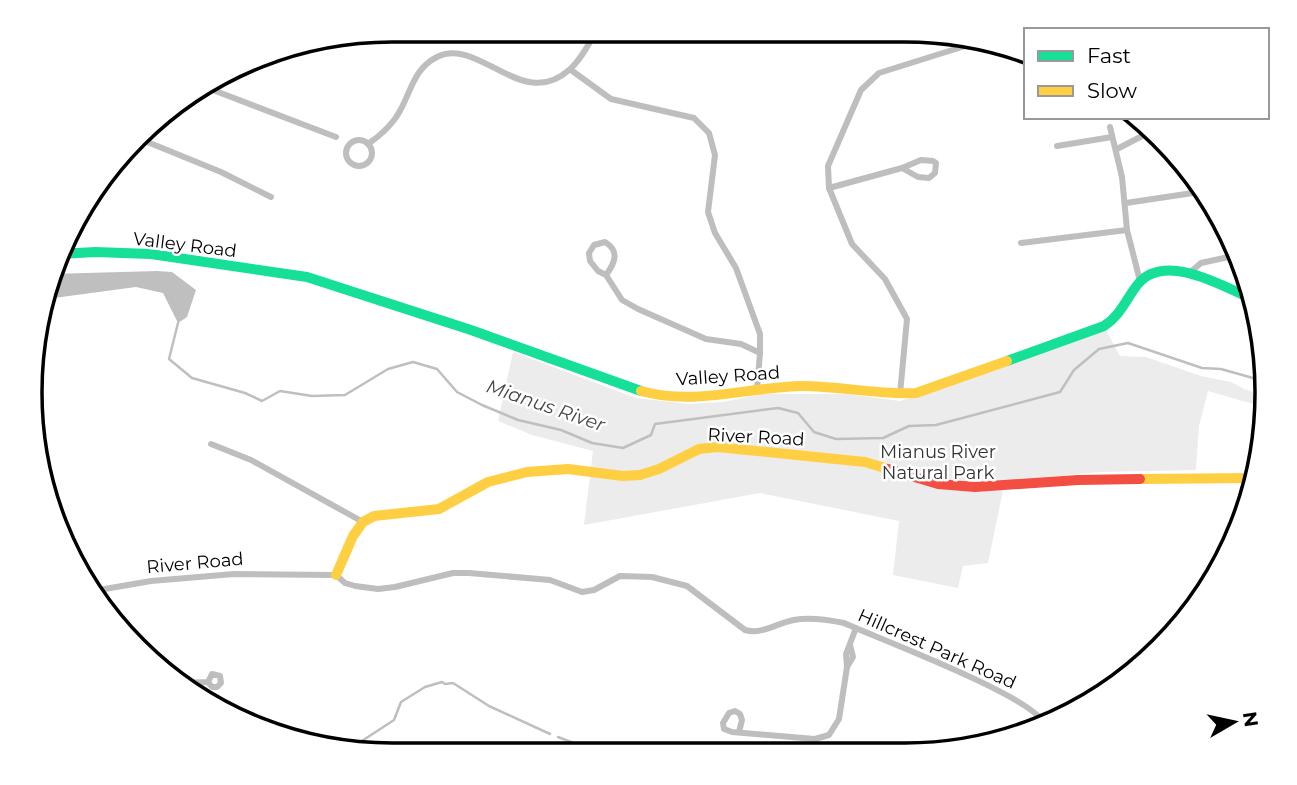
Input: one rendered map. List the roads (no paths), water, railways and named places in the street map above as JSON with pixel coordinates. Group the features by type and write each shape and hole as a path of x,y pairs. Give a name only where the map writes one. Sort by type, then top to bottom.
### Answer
{"street":[{"path":"368,144 395,119 414,76 441,55 473,57 513,78 533,83 553,81 570,70 589,42"},
{"path":"900,394 907,319 885,279 852,244 828,188 828,166 861,90 879,73 962,47"},
{"path":"570,70 611,99 694,118 709,133 715,155 708,212 715,233 736,268 760,334 757,390"},
{"path":"214,91 336,137"},
{"path":"1110,127 1117,149 1126,203 1127,230 1140,281 1150,272 1172,269 1241,294"},
{"path":"1117,149 1143,136"},
{"path":"1057,146 1112,137"},
{"path":"357,140 368,144 371,152 367,163 358,166 350,162 346,153 349,145 357,140"},
{"path":"148,142 221,172 271,197"},
{"path":"828,188 928,159 936,163 935,173 929,178 918,177 902,168"},
{"path":"1126,203 1193,193"},
{"path":"1021,243 1127,230"},
{"path":"606,275 614,264 615,256 612,247 605,242 594,245 589,253 590,261 598,271 606,275 622,300 706,338 741,344 760,353"},
{"name":"Valley Road","path":"71,253 151,254 307,277 471,330 631,388 673,397 693,398 757,390 830,386 900,394 916,393 1104,326 1122,313 1140,281"},
{"path":"1188,274 1201,263 1228,257"},
{"path":"211,444 251,460 363,522 353,536 336,575"},
{"name":"River Road","path":"363,522 385,513 427,512 439,509 488,482 527,472 568,469 623,477 640,475 659,469 699,449 717,447 865,462 938,484 975,487 1078,480 1244,478"},
{"name":"River Road","path":"103,589 151,581 234,573 336,575"},
{"name":"Hillcrest Park Road","path":"336,575 345,583 378,589 453,573 469,573 550,580 582,592 594,590 620,576 635,575 687,586 745,630 755,633 804,619 830,620 856,628 958,672 1025,704 1040,716"},
{"path":"739,732 815,739 829,735 839,719 847,667 846,654 856,628"},
{"path":"196,683 208,682"}],"waterway":[{"name":"Mianus River","path":"178,323 169,359 192,378 245,393 262,401 280,391 312,396 345,395 388,369 413,362 437,369 457,392 518,420 561,430 592,443 623,448 651,435 655,424 778,408 798,413 814,432 836,439 883,438 909,426 936,425 1060,392 1074,370 1099,349 1128,343 1202,368 1221,369 1254,378"},
{"path":"361,741 394,720 401,702 425,687 442,682 453,683 489,706 550,734"},
{"path":"558,737 574,743"}],"park label":[{"name":"Mianus River Natural Park","path":"938,462"}]}
